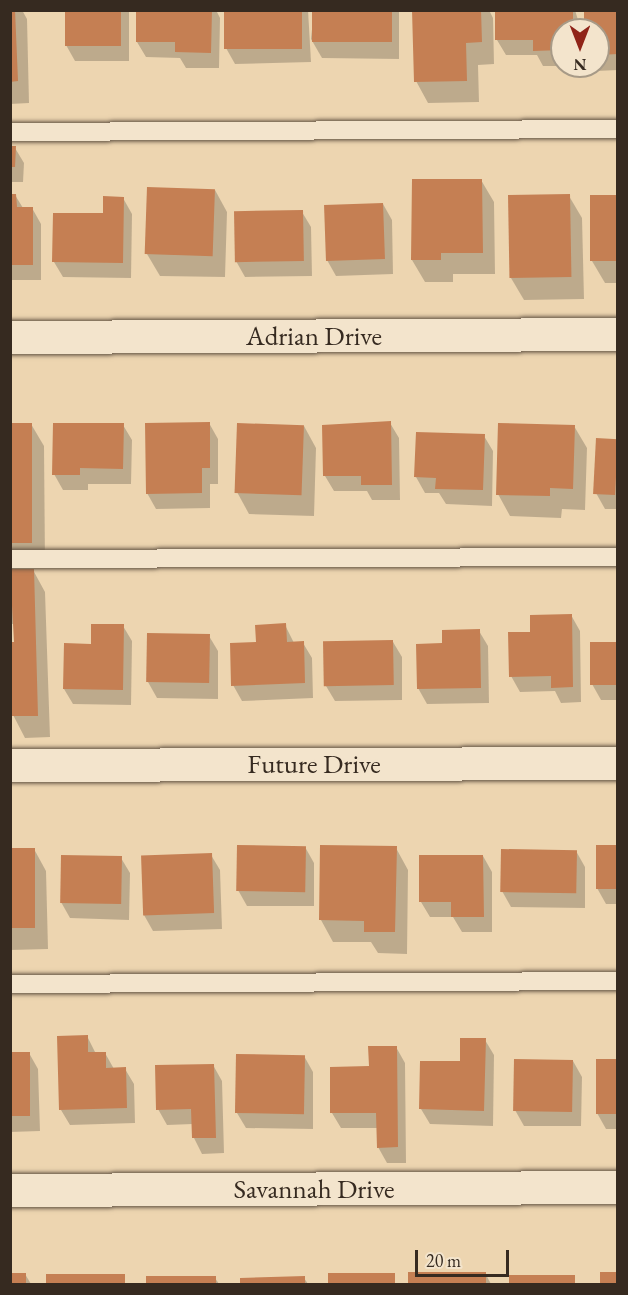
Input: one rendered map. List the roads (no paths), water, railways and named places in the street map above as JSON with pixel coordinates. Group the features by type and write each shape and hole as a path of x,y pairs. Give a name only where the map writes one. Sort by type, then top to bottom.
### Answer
{"street":[{"name":"Adrian Drive","path":"10,337 618,334"},
{"name":"Future Drive","path":"10,765 618,763"},
{"name":"Savannah Drive","path":"10,1190 618,1187"}],"lane":[{"path":"10,132 618,129"},
{"path":"10,559 618,557"},
{"path":"10,984 618,981"}]}
